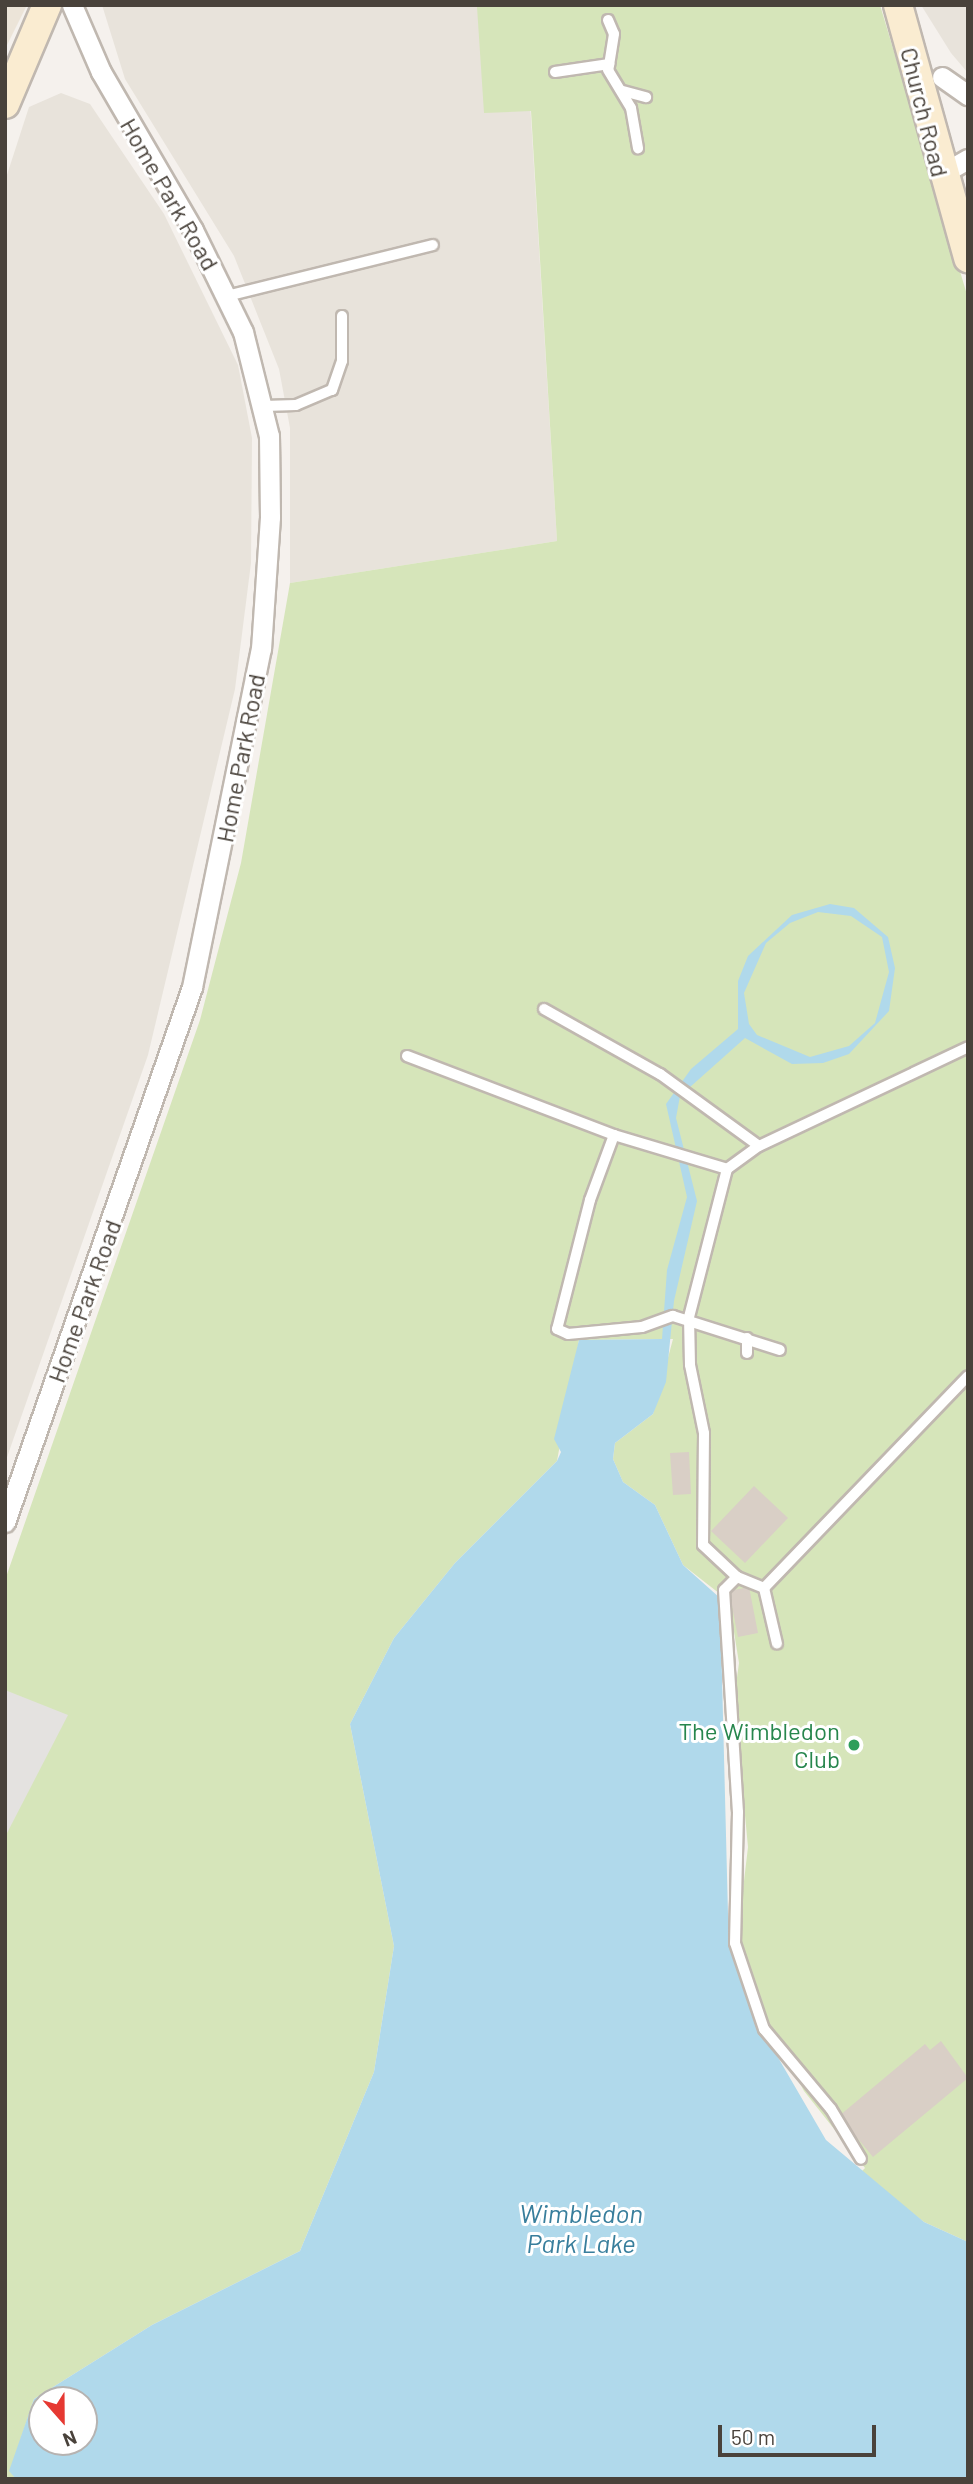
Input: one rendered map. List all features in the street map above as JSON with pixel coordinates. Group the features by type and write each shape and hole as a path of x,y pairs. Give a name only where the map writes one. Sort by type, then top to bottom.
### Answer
{"street":[{"path":"5,104 47,5"},
{"name":"Home Park Road","path":"5,1522 159,1096 192,987 261,649 270,517 264,406 227,296 101,72 72,5"},
{"name":"Church Road","path":"898,5 940,175 968,258"},
{"path":"943,77 968,95"},
{"path":"940,175 968,159"}],"lane":[{"path":"608,20 614,34 609,64 622,91 638,148"},
{"path":"555,72 609,64"},
{"path":"622,91 646,97"},
{"path":"227,296 433,245"},
{"path":"264,406 296,405 332,390 342,361 342,316"},
{"path":"544,1009 673,1084 759,1146"},
{"path":"764,1588 737,1577 703,1545 704,1433 690,1365 689,1317 727,1169 759,1146 968,1047"},
{"path":"407,1056 614,1135 727,1169"},
{"path":"614,1135 590,1200 557,1329 601,1331 689,1317 780,1350"},
{"path":"747,1338 747,1353"},
{"path":"764,1588 968,1377"},
{"path":"737,1577 724,1590 738,1812 735,1943 764,2029 831,2109 861,2159"},
{"path":"764,1588 777,1644"}],"shaded area":[{"path":"5,5 27,5 5,49"},
{"path":"102,5 524,5 557,541 290,583 290,428 279,369 234,256 125,79"},
{"path":"921,5 968,5 968,73 951,53"},
{"path":"61,93 90,104 164,214 238,365 252,438 251,563 235,689 148,1055 5,1463 5,181 29,107"},
{"path":"5,1690 68,1715 5,1837"}],"green space":[{"path":"880,5 968,298 968,2242 924,2222 860,2173 865,2168 804,2091 752,1994 738,1932 748,1847 734,1699 739,1663 729,1601 683,1565 655,1505 623,1482 613,1459 615,1443 653,1414 673,1339 579,1340 557,1461 455,1563 394,1638 350,1724 394,1946 374,2072 300,2251 152,2325 55,2386 28,2386 28,2417 10,2471 16,2479 5,2479 5,1580 200,1020 241,863 290,583 557,541 531,111 484,113 477,7"}],"water":[{"name":"Wimbledon Park Lake","path":"830,904 854,908 888,937 895,968 889,1011 849,1054 823,1063 792,1064 745,1038 680,1096 676,1118 697,1201 674,1301 666,1382 653,1414 615,1443 613,1459 623,1482 655,1505 683,1565 720,1598 728,1914 732,1952 751,2011 826,2140 924,2222 968,2242 968,2479 16,2479 9,2471 28,2416 28,2456 98,2456 98,2386 55,2386 152,2325 300,2251 374,2072 394,1946 350,1724 394,1638 455,1563 557,1461 561,1452 554,1439 579,1340 662,1339 667,1270 687,1197 666,1104 691,1069 738,1029 738,981 748,956 792,915","holes":["818,912 851,916 882,937 889,972 875,1023 849,1046 810,1057 757,1035 749,1024 744,993 766,943 790,923"]}],"building":[{"path":"689,1452 691,1494 673,1495 670,1453"},
{"path":"754,1486 788,1518 745,1563 711,1531"},
{"path":"749,1587 758,1633 738,1637 729,1591"},
{"path":"941,2041 968,2078 873,2157 839,2116 925,2044 930,2050"}],"place":[{"name":"The Wimbledon Club","path":"854,1745"}]}
